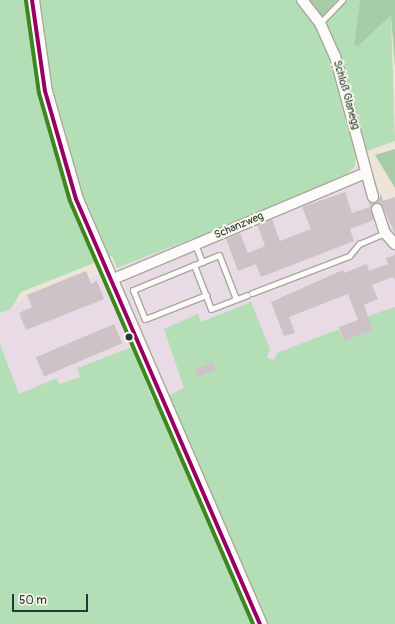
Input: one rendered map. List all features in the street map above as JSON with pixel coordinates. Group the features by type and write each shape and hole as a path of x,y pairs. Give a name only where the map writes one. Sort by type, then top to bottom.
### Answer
{"street":[{"path":"32,0 44,84 56,138 76,199 260,624"},
{"name":"Schloß Glanegg","path":"302,0 320,23 349,98 373,197"},
{"name":"Schanzweg","path":"111,280 366,173"},
{"path":"377,209 385,233 395,244"}],"lane":[{"path":"320,23 342,0"},
{"path":"194,265 211,308 349,256 359,244 385,233"},
{"path":"197,249 202,262"},
{"path":"206,295 145,319 133,290 219,255 236,299"}],"shaded area":[{"path":"369,160 383,201 395,197 395,307 383,312 373,330 344,341 339,329 274,360 266,357 169,395 124,292 125,283 117,268 340,181 355,166"},
{"path":"86,271 89,278 98,275 132,347 77,368 80,377 59,384 57,378 18,394 0,344 0,313 11,309 27,295"}],"green space":[{"path":"0,0 297,0 319,31 335,68 357,140 355,166 340,181 117,268 112,256 21,292 11,309 0,313"},
{"path":"306,0 337,0 321,18"},
{"path":"337,0 360,0 354,44 391,15 395,141 367,151 341,61 321,18"},
{"path":"360,0 395,0 395,68 391,15 358,46 354,44"},
{"path":"395,149 395,188 375,155"},
{"path":"251,302 270,349 267,357 274,360 277,353 339,329 344,341 373,330 368,316 395,307 395,624 0,624 0,344 19,394 57,378 59,384 80,377 77,368 132,347 154,403 184,388 164,329 198,314 201,322"}],"building":[{"path":"345,192 352,213 370,207 368,200 374,203 371,208 374,220 350,229 354,241 261,277 256,264 238,271 226,239 240,233 248,253 265,246 258,226 272,219 280,241 311,229 302,207"},
{"path":"381,194 383,201 395,197 395,234 383,207 376,203"},
{"path":"395,255 395,280 393,277 372,285 378,299 364,305 373,330 344,341 339,327 358,320 348,294 289,317 295,333 284,336 271,302 343,270 344,273 367,264 369,271 388,264 386,258"},
{"path":"86,271 91,284 97,281 104,299 26,330 19,313 32,307 27,295"},
{"path":"114,324 122,343 44,377 36,357"},
{"path":"213,362 216,369 198,377 195,370"}],"transit line":[{"path":"32,0 45,91 76,199 260,624"},
{"path":"26,1 39,93 70,201 253,624"}]}
